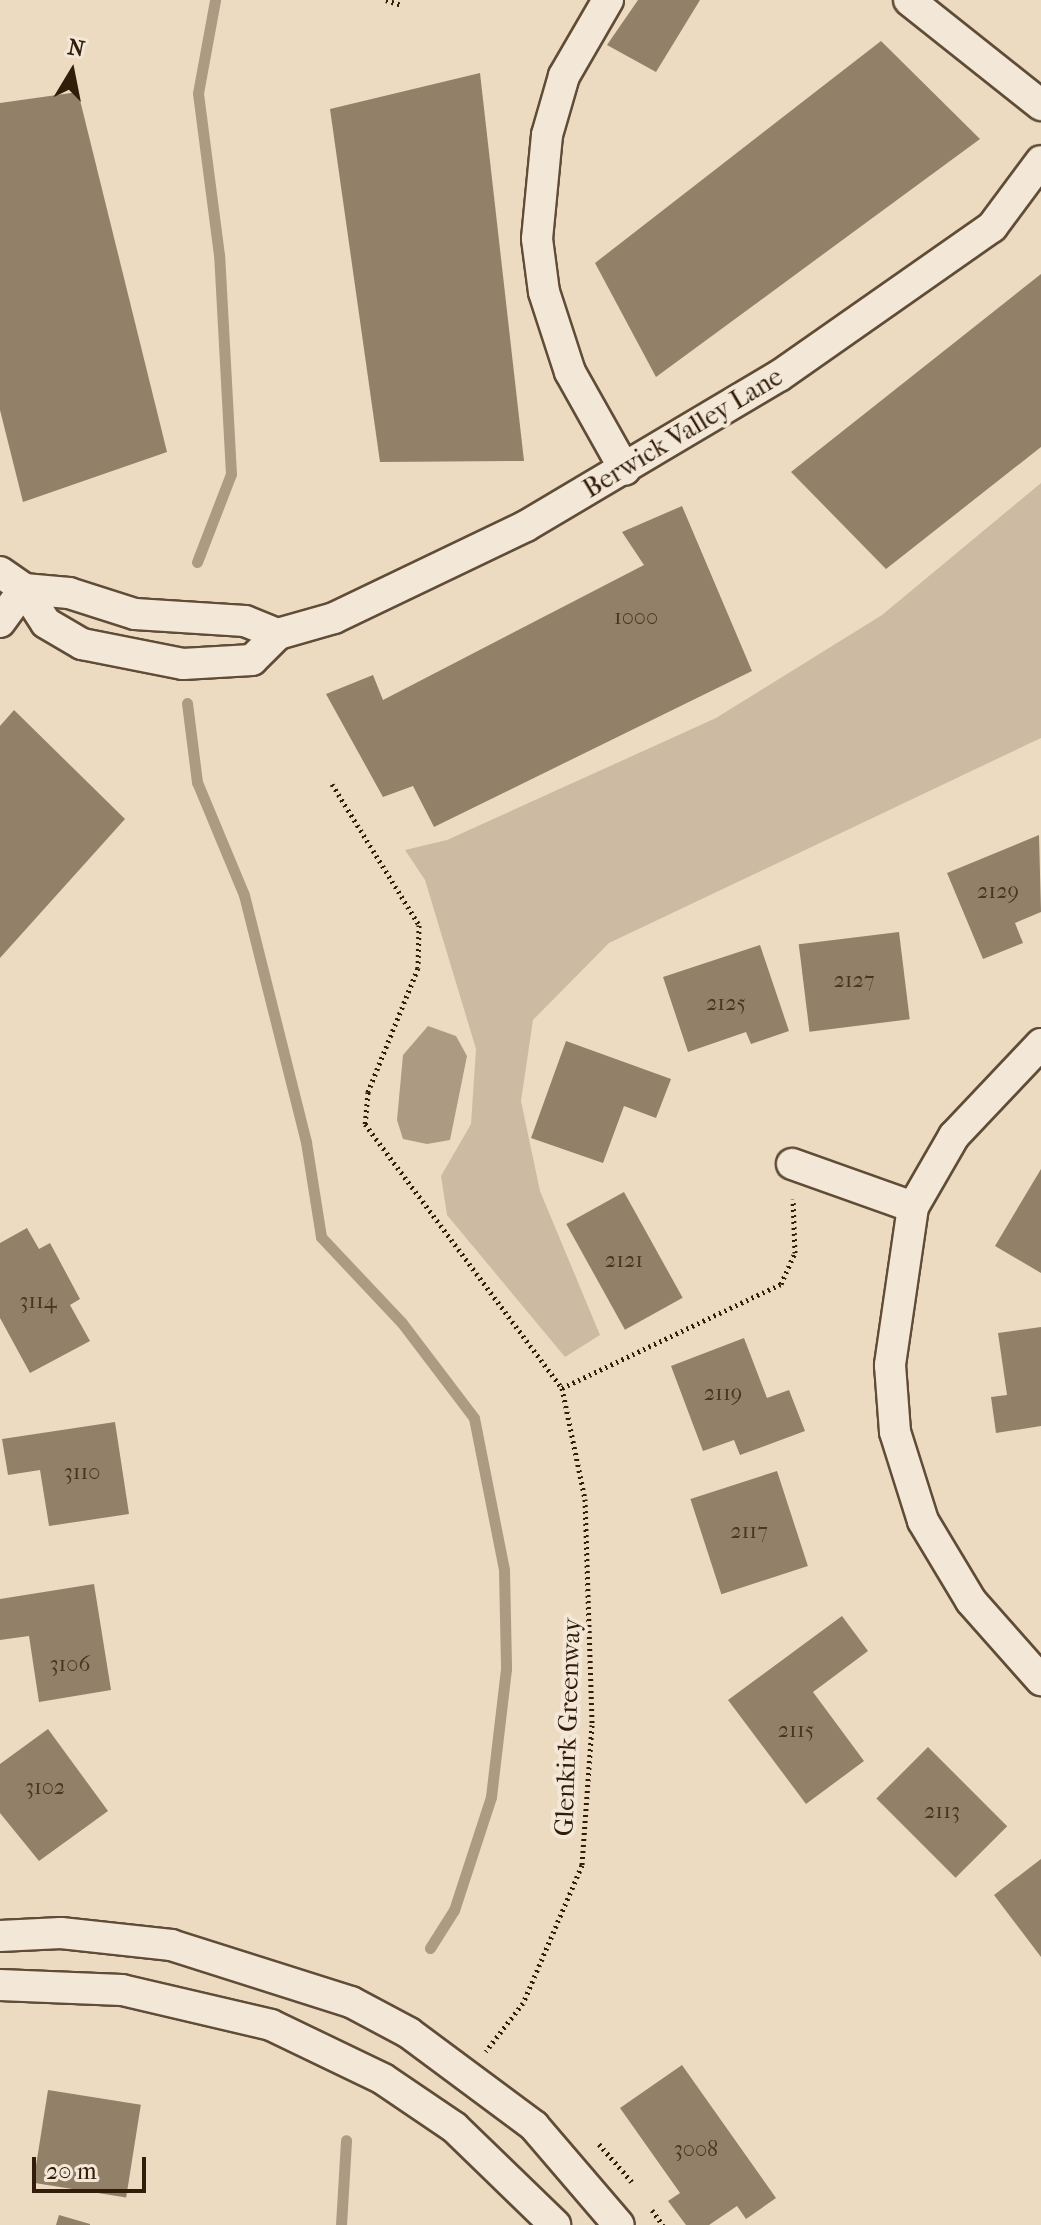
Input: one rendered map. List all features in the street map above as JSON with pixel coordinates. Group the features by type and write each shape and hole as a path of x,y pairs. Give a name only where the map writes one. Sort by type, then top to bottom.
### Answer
{"street":[{"path":"608,0 564,76 547,135 537,239 544,292 570,372 625,470"},
{"path":"909,0 1041,105"},
{"name":"Berwick Valley Lane","path":"12,581 64,636 128,658 252,660 278,634 334,618 432,573 625,470 910,289 992,227 1041,161"},
{"path":"0,622 12,581 69,593 135,614 245,621 278,634"},
{"path":"1041,1044 954,1136 913,1207 890,1365 906,1475 942,1559 1041,1680"},
{"path":"792,1164 913,1207"},
{"path":"0,1936 61,1933 171,1945 351,2002 409,2033 534,2126 619,2225"},
{"path":"0,1985 122,1990 285,2031 383,2079 454,2127 555,2225"}],"path":[{"path":"386,0 401,5"},
{"name":"Glenkirk Greenway","path":"332,784 408,899 419,925 418,968 372,1079 365,1124 562,1388 591,1576 585,1837 568,1911 523,2003 489,2045"},
{"path":"562,1388 781,1284 795,1253 792,1164"}],"shaded area":[{"path":"1041,483 1041,738 609,943 533,1020 521,1101 540,1191 600,1335 565,1357 447,1215 441,1176 471,1124 476,1049 425,880 405,850 447,840 716,718 882,615"},
{"path":"428,1026 456,1036 467,1056 450,1140 427,1144 403,1139 397,1120 403,1055"}],"building":[{"path":"638,0 700,0 656,72 607,45"},
{"path":"881,41 980,139 656,377 595,263"},
{"path":"480,73 524,461 380,462 330,109"},
{"path":"78,92 167,452 23,502 0,410 0,103"},
{"path":"1041,274 1041,447 886,569 791,472"},
{"path":"682,506 752,671 434,827 413,786 383,797 326,694 373,675 383,700 644,565 622,532"},
{"path":"14,710 125,819 0,958 0,726"},
{"path":"1039,835 1041,912 1015,923 1023,943 983,959 947,873"},
{"path":"899,932 910,1019 809,1032 799,944"},
{"path":"760,945 789,1031 751,1044 746,1032 688,1052 663,977"},
{"path":"566,1041 671,1079 656,1118 624,1106 603,1163 531,1138"},
{"path":"1041,1169 1041,1273 995,1246"},
{"path":"624,1192 683,1298 625,1330 566,1224"},
{"path":"27,1228 39,1249 50,1243 80,1299 70,1305 90,1341 30,1373 0,1318 0,1243"},
{"path":"1041,1327 1041,1426 996,1433 991,1397 1007,1395 998,1333"},
{"path":"744,1338 767,1398 789,1390 805,1431 740,1455 734,1440 703,1451 671,1366"},
{"path":"115,1422 129,1514 49,1526 40,1470 8,1475 2,1439"},
{"path":"777,1471 808,1566 721,1594 690,1499"},
{"path":"94,1584 111,1690 39,1702 29,1636 0,1640 0,1599"},
{"path":"842,1616 868,1651 813,1692 864,1761 806,1804 728,1700"},
{"path":"48,1729 108,1811 39,1861 0,1813 0,1764"},
{"path":"928,1747 1007,1826 956,1878 876,1799"},
{"path":"1041,1859 1041,1957 994,1895"},
{"path":"682,2065 776,2198 746,2219 737,2206 709,2225 686,2225 668,2201 680,2193 620,2108"},
{"path":"48,2090 141,2105 126,2198 33,2183"},
{"path":"59,2215 90,2224 90,2225 56,2225"}],"waterway":[{"path":"197,562 231,474 219,255 198,93 215,0"},
{"path":"187,703 197,782 244,895 306,1142 321,1237 402,1323 474,1418 504,1570 506,1669 491,1797 454,1910 430,1948"},
{"path":"341,2225 346,2140"}]}
